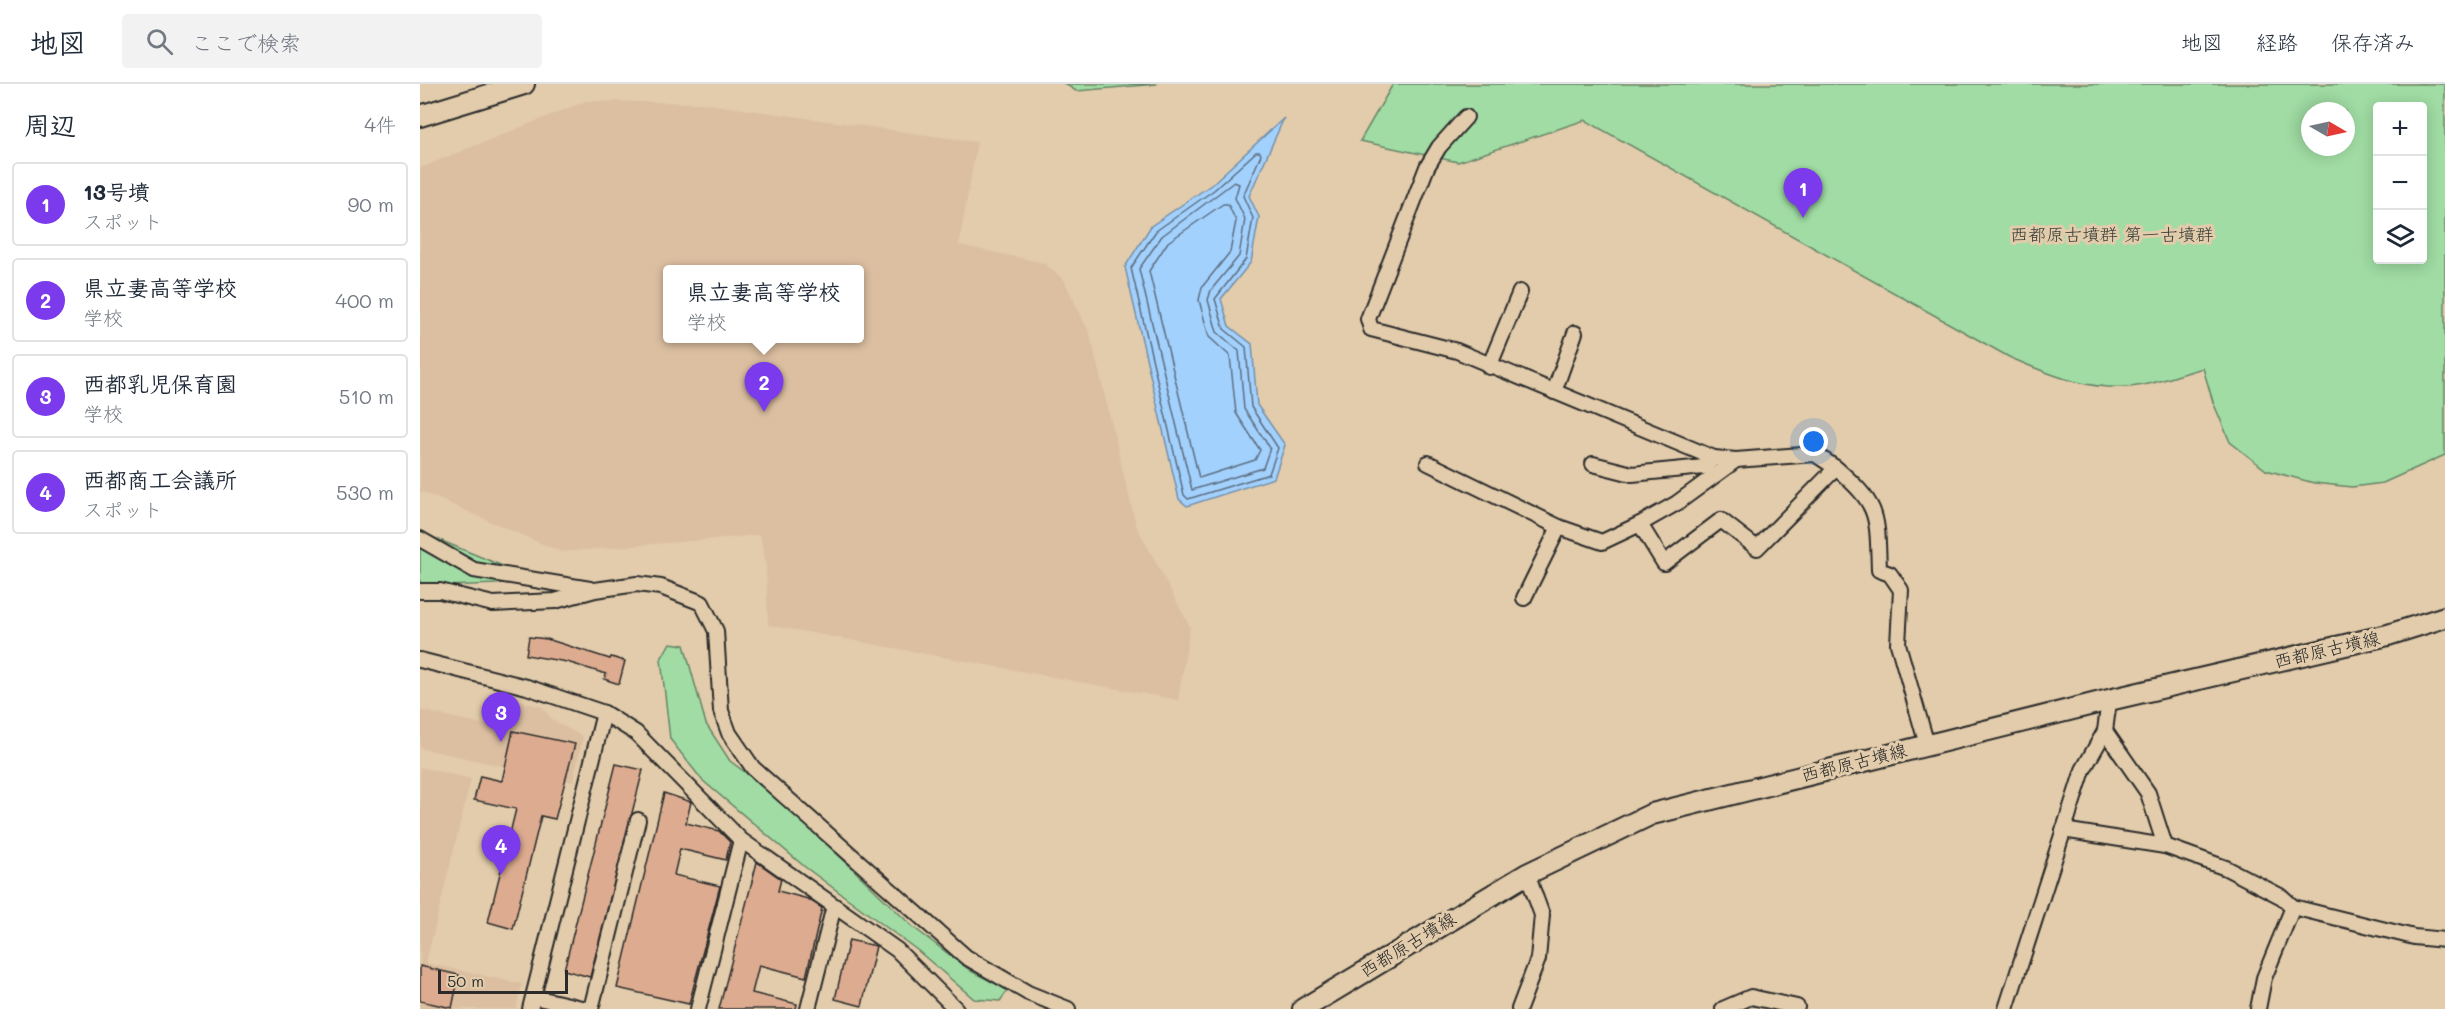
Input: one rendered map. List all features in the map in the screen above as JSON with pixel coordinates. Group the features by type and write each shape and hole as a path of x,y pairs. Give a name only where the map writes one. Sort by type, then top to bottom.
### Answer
{"main road":[{"path":"420,116 524,84"},
{"name":"西都原古墳線","path":"1303,1009 1527,874 1652,814 2109,700 2388,635 2445,617"}],"street":[{"path":"1466,117 1439,147 1427,167 1368,319 1371,329 1457,351 1489,367 1714,458 1736,460 1815,454 1836,468 1864,493 1877,520 1879,570 1890,574 1901,590 1898,644 1927,745"},
{"path":"1489,367 1520,292"},
{"path":"1554,392 1575,333"},
{"path":"1593,464 1632,474 1704,466 1714,458"},
{"path":"1428,463 1559,527 1602,542 1677,503 1736,460"},
{"path":"1640,524 1664,564 1720,520 1757,548 1836,468"},
{"path":"1524,598 1559,527"},
{"path":"420,539 474,570 595,590"},
{"path":"420,591 440,591 494,604 555,601 595,590 637,584 653,586 702,603 716,631 721,711 729,733 753,768 966,957 1028,993 1068,1009"},
{"path":"420,660 527,687 604,712 649,743 741,840 897,950 956,1009"},
{"path":"2006,1009 2084,770 2105,731 2109,700"},
{"path":"586,1009 532,1003 604,712"},
{"path":"2105,731 2148,793 2165,846"},
{"path":"591,1009 638,820"},
{"path":"2063,830 2165,846 2226,868 2282,897 2293,907 2414,937 2445,940"},
{"path":"698,1009 741,840"},
{"path":"1519,1009 1538,959 1542,915 1527,874"},
{"path":"808,1009 834,906"},
{"path":"2258,1009 2264,978 2293,907"},
{"path":"1723,1009 1751,997 1797,1007"}],"shaded area":[{"path":"586,101 701,103 977,142 959,245 1044,263 1064,280 1090,334 1136,525 1190,627 1178,700 768,625 766,564 760,535 561,552 420,491 420,168"},
{"path":"494,695 542,707 553,720 583,737 573,782 420,748 420,710 486,725"},
{"path":"420,767 471,779 426,963 522,984 516,1009 420,1009"}],"green space":[{"path":"1065,84 1157,84 1076,91"},
{"name":"西都原古墳群 第一古墳群","path":"1393,84 2445,84 2445,455 2383,483 2352,487 2314,483 2266,470 2230,442 2213,402 2203,368 2144,385 2126,387 2075,382 2041,371 2009,357 1585,120 1458,162 1360,141"},
{"path":"420,532 532,578 497,584 420,587"},
{"path":"670,643 684,645 706,724 730,761 777,796 913,927 971,971 1008,990 1000,1001 974,999 917,950 805,867 702,780 670,739 661,659"}],"water":[{"path":"1284,118 1249,196 1259,217 1251,262 1221,299 1229,326 1252,344 1257,405 1285,445 1274,478 1187,506 1179,499 1125,267 1151,226 1211,185"}],"building":[{"path":"529,637 547,639 610,659 611,657 625,661 619,684 604,679 606,674 567,662 526,655"},
{"path":"513,731 575,744 555,819 541,816 513,929 488,922 516,809 474,800 480,776 502,781"},
{"path":"616,764 643,770 590,977 564,970"},
{"path":"664,793 691,802 686,823 719,831 730,842 726,860 680,849 674,875 720,886 689,1004 617,988"},
{"path":"757,862 781,879 778,891 808,899 822,908 806,977 759,965 752,993 797,1004 796,1009 719,1009"},
{"path":"849,940 876,946 862,1006 835,999"},
{"path":"420,966 459,975 452,1008 420,1001"}],"place":[{"name":"13号墳","path":"1803,218"},
{"name":"県立妻高等学校","path":"764,412"},
{"name":"西都乳児保育園","path":"501,742"},
{"name":"西都商工会議所","path":"501,875"}]}
